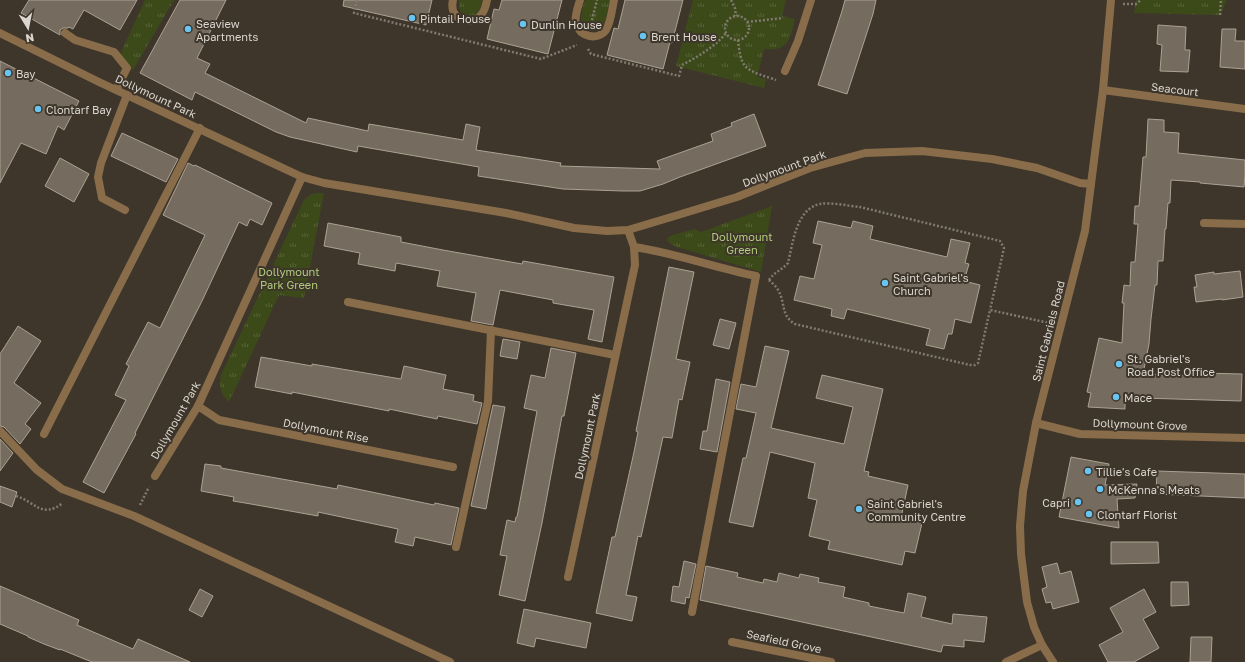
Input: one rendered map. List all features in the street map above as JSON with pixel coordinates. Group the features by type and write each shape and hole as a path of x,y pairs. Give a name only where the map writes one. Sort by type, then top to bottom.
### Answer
{"street":[{"path":"453,0 452,7 458,18 472,21 478,19 482,14 487,0"},
{"path":"580,0 576,24 578,29 588,39 601,35 605,31 608,25 614,0"},
{"path":"785,72 798,41 811,0"},
{"name":"Saint Gabriels Road","path":"1053,662 1042,645 1034,627 1027,602 1020,554 1022,491 1036,423 1085,231 1103,90 1111,2"},
{"name":"Dollymount Park","path":"0,33 116,90 302,177 324,183 506,213 574,228 607,231 628,230 737,197 810,168 865,153 922,151 992,159 1037,168 1080,183 1091,184"},
{"path":"65,33 75,40 114,52 127,68 116,90"},
{"name":"Seacourt","path":"1103,90 1245,109"},
{"path":"125,210 102,198 98,177 101,163 127,95"},
{"path":"44,434 200,128"},
{"name":"Dollymount Park","path":"155,476 198,406 302,177"},
{"path":"1204,222 1245,224"},
{"name":"Dollymount Park","path":"568,576 635,265 634,247 628,230"},
{"path":"634,247 658,250 731,271 756,276 692,612"},
{"path":"348,302 615,355"},
{"path":"456,548 488,401 491,330"},
{"name":"Dollymount Rise","path":"198,406 219,420 453,467"},
{"name":"Dollymount Grove","path":"1036,423 1080,434 1245,438"},
{"path":"0,432 37,470 62,489 134,516 450,662"},
{"name":"Seafield Grove","path":"732,642 831,662"},
{"path":"1006,662 1042,645"}],"path":[{"path":"357,0 354,13 541,59 588,39"},
{"path":"597,0 588,39 588,50 591,54 679,76 682,65 709,49 726,33"},
{"path":"731,0 735,8 736,16"},
{"path":"1111,2 1136,4 1141,0"},
{"path":"1220,15 1221,0"},
{"path":"748,22 748,32 746,36 738,40 733,40 726,33 725,24 731,17 736,16 745,19 748,22 783,18"},
{"path":"738,40 739,51 746,68 778,81 785,72"},
{"path":"756,276 768,280 778,289 784,304 786,315 789,320 795,324 975,365 978,363 1004,248 1000,241 860,207 840,204 820,204 808,210 799,220 788,263 774,273 768,280"},
{"path":"990,310 1061,326"},
{"path":"134,516 155,476"},
{"path":"16,496 23,498 39,509 49,510 57,507 63,502 70,492"}],"green space":[{"path":"145,0 174,0 133,70 118,59"},
{"path":"459,0 482,0 480,9 474,16 466,16 460,11"},
{"path":"585,0 610,0 603,26 598,30 587,30 582,24 581,14"},
{"path":"693,0 786,0 782,16 795,19 787,43 778,48 764,49 757,77 766,79 764,88 676,66"},
{"path":"1136,0 1227,0 1220,15 1134,13"},
{"name":"Dollymount Park Green","path":"315,193 324,193 304,298 279,295 229,402 221,390 221,375 304,200"},
{"name":"Dollymount Green","path":"772,206 761,272 677,247 669,243 667,238 694,229 701,232"}],"building":[{"path":"29,0 137,0 120,30 84,10 73,29 69,27 63,28 60,30 60,35 21,13"},
{"path":"180,0 226,0 197,58 210,64 205,73 306,123 308,118 368,131 369,124 463,140 466,124 480,127 476,150 561,163 560,166 660,169 657,161 713,141 711,134 732,126 731,123 754,114 766,146 663,184 640,191 623,191 563,189 478,176 479,167 358,146 357,152 290,137 276,132 195,92 192,100 140,73"},
{"name":"Pintail House","path":"344,0 432,0 426,25 343,6"},
{"name":"Dunlin House","path":"502,0 562,0 548,54 487,39 494,9 499,10"},
{"name":"Brent House","path":"625,0 683,0 672,43 670,42 663,69 607,55 614,28 618,29"},
{"path":"845,0 876,0 873,14 847,94 818,85"},
{"path":"1158,25 1186,27 1185,50 1190,50 1188,72 1160,71 1162,45 1157,44"},
{"path":"1222,29 1236,29 1235,41 1245,41 1245,69 1220,67"},
{"name":"Clontarf Bay","path":"0,61 79,101 64,130 58,126 46,154 21,143 0,183"},
{"path":"1148,119 1164,120 1164,132 1179,133 1178,153 1245,160 1245,175 1244,187 1171,180 1170,203 1168,203 1163,261 1158,261 1157,285 1155,285 1149,344 1143,374 1201,376 1201,373 1242,374 1241,401 1142,398 1142,401 1125,400 1125,409 1088,407 1091,393 1087,392 1099,338 1122,343 1124,303 1122,303 1124,285 1130,286 1131,262 1135,262 1138,224 1134,224 1135,206 1139,206 1143,157 1146,157"},
{"path":"122,133 178,159 166,182 111,156"},
{"path":"60,158 89,174 74,202 45,186"},
{"path":"188,163 194,166 195,165 272,203 262,225 250,219 247,226 239,222 202,301 135,433 136,434 104,493 83,482 126,400 115,395 129,366 126,364 148,322 160,328 205,235 163,215"},
{"name":"Saint Gabriel's Church","path":"818,221 851,228 853,221 873,226 870,239 947,257 951,239 970,243 965,263 969,264 964,281 980,285 971,323 955,319 952,334 948,334 944,349 926,345 930,329 847,309 844,319 831,316 832,309 794,300 800,276 814,279 822,245 813,243"},
{"path":"328,223 401,237 401,242 443,250 522,264 523,261 614,277 602,342 588,339 594,310 553,303 553,300 500,290 493,325 471,321 476,293 437,286 440,271 396,263 395,271 358,264 360,253 324,246"},
{"path":"669,267 694,272 676,359 690,362 682,400 679,399 672,438 663,437 641,537 638,536 626,595 637,597 632,621 596,613 612,537 615,537 634,452 638,432 636,431"},
{"path":"1240,271 1243,297 1196,302 1194,287 1197,287 1195,275 1214,272 1214,274"},
{"path":"720,319 736,323 729,349 713,345"},
{"path":"18,326 41,341 14,383 41,403 25,424 31,429 20,444 4,427 0,426 0,354"},
{"path":"503,339 520,342 517,359 500,356"},
{"path":"765,346 789,351 771,428 844,444 853,407 816,398 822,375 883,389 864,471 869,472 868,476 908,485 901,518 922,523 915,553 905,551 902,565 828,549 830,541 809,536 817,500 808,498 815,463 770,452 753,527 729,522 743,458 746,458 756,413 736,409 741,384 756,387"},
{"path":"551,348 576,353 525,601 499,595 507,556 500,555 507,520 515,522 517,517 537,411 524,408 531,375 545,378"},
{"path":"261,357 401,379 404,366 446,375 443,389 474,395 473,401 482,403 477,424 438,416 437,419 389,409 389,411 292,392 292,394 255,387"},
{"path":"716,379 730,382 717,452 700,449 703,431 707,431"},
{"path":"493,405 505,407 486,509 471,506"},
{"path":"0,439 13,453 0,471"},
{"path":"1071,457 1109,464 1105,485 1137,484 1135,498 1117,499 1119,528 1059,517"},
{"path":"205,464 337,489 338,485 434,505 435,503 459,508 451,545 415,537 413,546 395,542 398,529 318,512 318,516 233,501 234,497 201,491"},
{"path":"1157,471 1245,474 1245,498 1156,494"},
{"path":"0,486 17,492 12,507 0,502"},
{"path":"1111,542 1158,542 1159,563 1111,564"},
{"path":"684,561 696,564 689,598 686,597 685,604 671,601 673,586 679,587"},
{"path":"1057,563 1060,574 1071,571 1079,602 1053,609 1051,602 1046,603 1042,589 1047,587 1042,567"},
{"path":"706,566 738,573 737,577 763,583 764,579 777,582 779,573 799,578 800,574 819,578 818,582 845,587 843,597 869,603 869,606 904,613 908,593 926,597 921,617 952,624 953,614 987,617 984,642 964,640 964,647 943,645 941,652 700,600"},
{"path":"1171,582 1188,582 1189,605 1171,606"},
{"path":"0,586 79,620 77,625 133,649 138,639 190,662 92,662 44,644 0,624"},
{"path":"200,589 213,596 202,617 189,610"},
{"path":"1144,589 1156,612 1143,619 1159,648 1134,662 1108,662 1099,645 1123,632 1110,608"},
{"path":"524,609 591,623 586,648 536,638 534,647 517,643"},
{"path":"1191,637 1212,637 1211,662 1190,662"}],"place":[{"name":"Pintail House","path":"412,18"},
{"name":"Dunlin House","path":"523,24"},
{"name":"Seaview Apartments","path":"188,29"},
{"name":"Brent House","path":"643,36"},
{"name":"Bay","path":"8,73"},
{"name":"Clontarf Bay","path":"38,109"},
{"name":"Saint Gabriel's Church","path":"885,283"},
{"name":"St. Gabriel's Road Post Office","path":"1119,364"},
{"name":"Mace","path":"1116,397"},
{"name":"Tillie's Cafe","path":"1088,471"},
{"name":"McKenna's Meats","path":"1100,489"},
{"name":"Capri","path":"1078,502"},
{"name":"Saint Gabriel's Community Centre","path":"859,509"},
{"name":"Clontarf Florist","path":"1089,514"}]}
